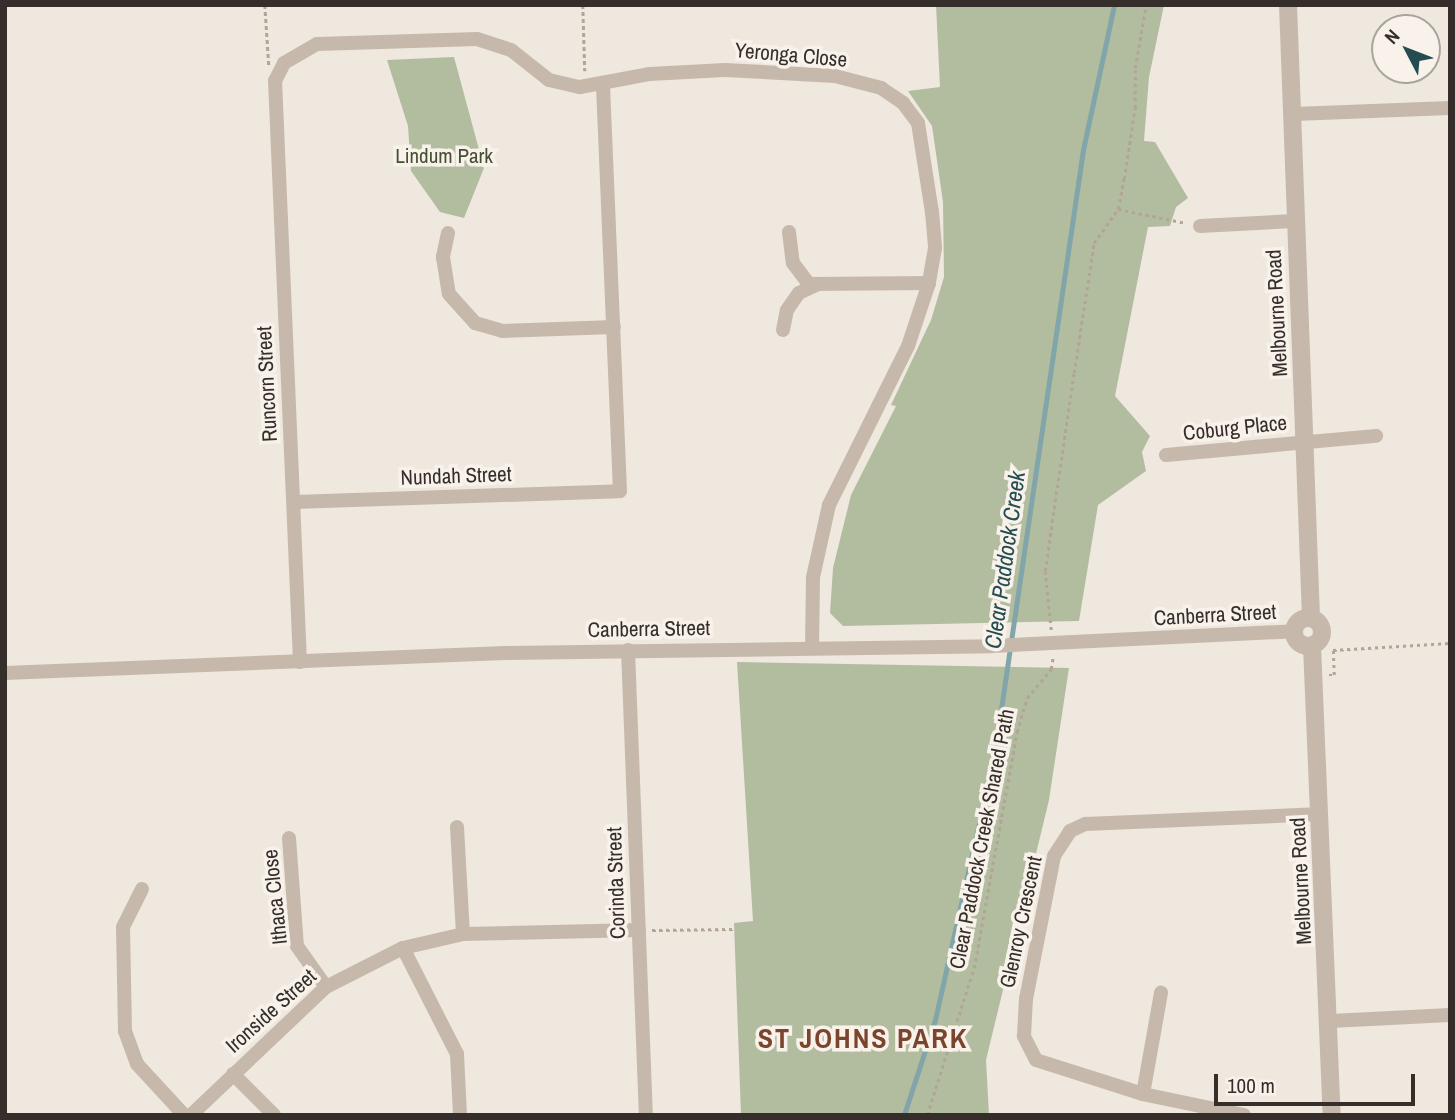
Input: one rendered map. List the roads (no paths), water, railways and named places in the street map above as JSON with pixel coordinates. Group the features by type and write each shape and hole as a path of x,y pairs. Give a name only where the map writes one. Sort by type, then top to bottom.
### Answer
{"street":[{"name":"Melbourne Road","path":"1287,5 1294,114 1294,221 1307,442 1311,619"},
{"name":"Yeronga Close","path":"274,103 275,81 284,63 317,44 477,39 511,50 550,80 580,87 649,74 725,69 835,76 881,88 903,103 918,123 935,248 929,283 908,346 829,505 813,577 812,646"},
{"path":"449,233 443,257 449,294 475,323 503,331 614,327 603,83"},
{"name":"Runcorn Street","path":"274,103 300,662"},
{"path":"1294,114 1450,108"},
{"path":"1200,226 1294,221"},
{"path":"789,232 793,263 802,278 816,285"},
{"path":"783,330 787,310 799,293 816,285 899,280 929,283"},
{"name":"Nundah Street","path":"294,502 620,491 614,327"},
{"name":"Coburg Place","path":"1167,455 1376,436"},
{"path":"1311,619 1322,630 1320,640 1312,646 1297,641 1294,631 1300,621 1311,619"},
{"name":"Canberra Street","path":"5,673 628,650 992,646 1294,631"},
{"name":"Melbourne Road","path":"1312,646 1331,1021 1332,1115"},
{"name":"Corinda Street","path":"628,650 646,1115"},
{"name":"Glenroy Crescent","path":"1244,1115 1143,1094 1036,1060 1024,1036 1026,999 1054,856 1070,831 1085,824 1321,814"},
{"path":"457,827 463,934"},
{"name":"Ithaca Close","path":"289,838 297,946 327,987"},
{"path":"142,889 123,928 125,1031 137,1064 184,1115"},
{"name":"Ironside Street","path":"191,1115 327,987 403,947 463,934 639,930"},
{"path":"403,947 457,1054 460,1115"},
{"path":"1143,1094 1161,993"},
{"path":"1331,1021 1450,1015"},
{"path":"233,1073 274,1115"}],"waterway":[{"name":"Clear Paddock Creek","path":"904,1115 935,1020 994,757 1083,150 1114,5"}],"district":[{"name":"ST JOHNS PARK","path":"863,1038"}],"park label":[{"name":"Lindum Park","path":"444,156"}]}
